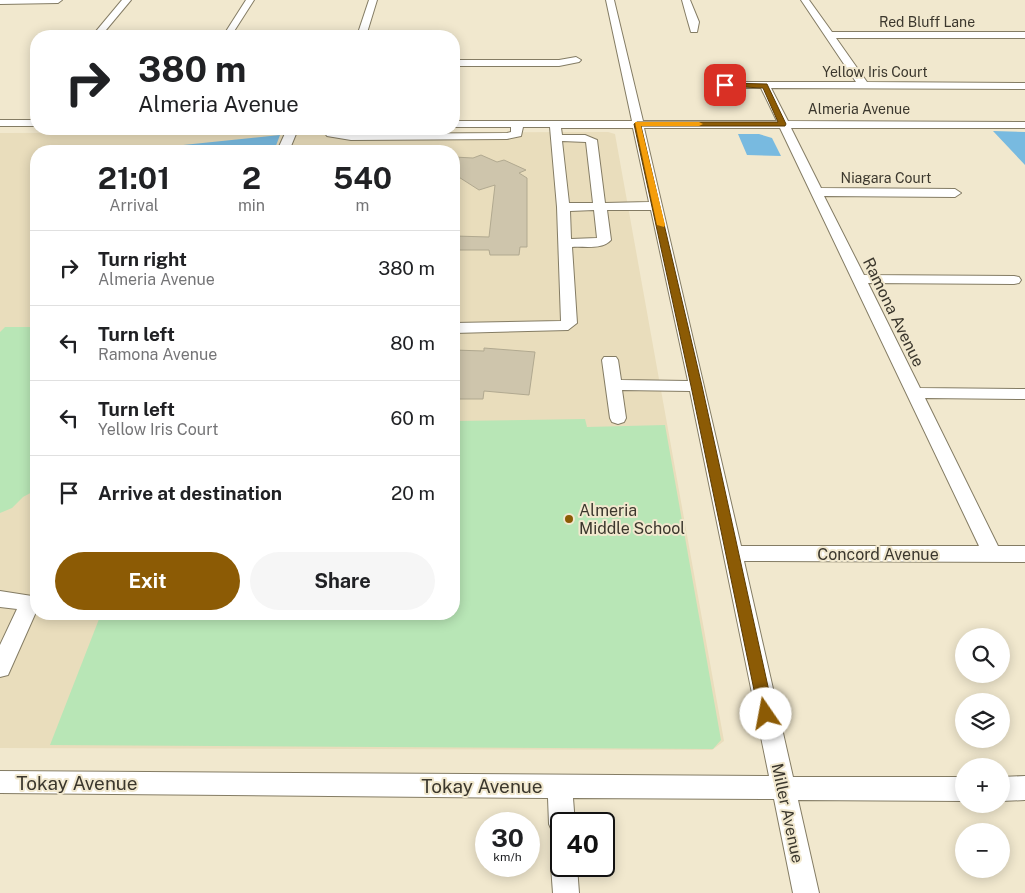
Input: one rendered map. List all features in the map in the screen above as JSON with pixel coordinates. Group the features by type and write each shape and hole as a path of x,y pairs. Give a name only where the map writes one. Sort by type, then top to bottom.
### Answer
{"street":[{"path":"0,1 58,0"},
{"path":"101,30 127,0"},
{"path":"231,30 250,0"},
{"path":"363,30 373,0"},
{"name":"Miller Avenue","path":"610,0 806,893"},
{"path":"686,0 694,22 694,30"},
{"path":"806,0 864,86"},
{"name":"Red Bluff Lane","path":"830,35 1025,35"},
{"path":"460,63 559,63 576,60"},
{"name":"Yellow Iris Court","path":"725,85 1025,86"},
{"name":"Ramona Avenue","path":"765,86 992,554"},
{"path":"0,123 30,123"},
{"name":"Almeria Avenue","path":"460,124 1025,124"},
{"path":"335,135 351,137 507,136 517,134 517,124"},
{"path":"460,328 562,327 569,322 563,207 555,124"},
{"path":"557,138 585,138 591,140 604,240 600,242 564,242"},
{"name":"Niagara Court","path":"817,192 955,193"},
{"path":"563,207 656,206"},
{"path":"859,280 1014,280"},
{"path":"610,360 618,418"},
{"path":"613,385 696,386"},
{"path":"914,393 1025,394"},
{"name":"Concord Avenue","path":"732,553 1025,554"},
{"path":"0,599 25,602 28,607 0,668"},
{"name":"Tokay Avenue","path":"0,782 835,790 955,789"},
{"path":"560,786 561,812"},
{"path":"1010,789 1025,788"},
{"path":"565,877 566,893"}],"shaded area":[{"name":"Almeria Middle School","path":"460,132 608,132 615,134 724,741 712,750 0,748 0,133 30,133 30,135 460,135"}],"green space":[{"path":"5,327 30,327 30,493 23,497 12,508 0,513 0,332"},
{"name":"Almeria Middle School","path":"585,419 587,427 665,425 721,740 713,749 50,745 99,620 460,620 460,421"}],"water":[{"path":"993,131 1025,132 1025,165"},
{"path":"738,134 759,134 772,138 781,156 747,155"},
{"path":"280,135 276,145 183,145"}],"building":[{"path":"481,155 497,162 504,160 526,170 519,173 527,178 527,247 520,247 519,255 490,255 489,250 460,250 460,236 489,237 495,185 479,190 460,178 460,157 473,158"},
{"path":"484,348 535,352 529,395 484,391 483,399 460,399 460,350 484,351"}],"slow traffic":[{"path":"661,225 637,124 699,124"}],"place":[{"name":"Almeria Middle School","path":"569,519"}],"route":[{"path":"725,85 765,86 783,124 637,124 696,386 766,714"}]}
